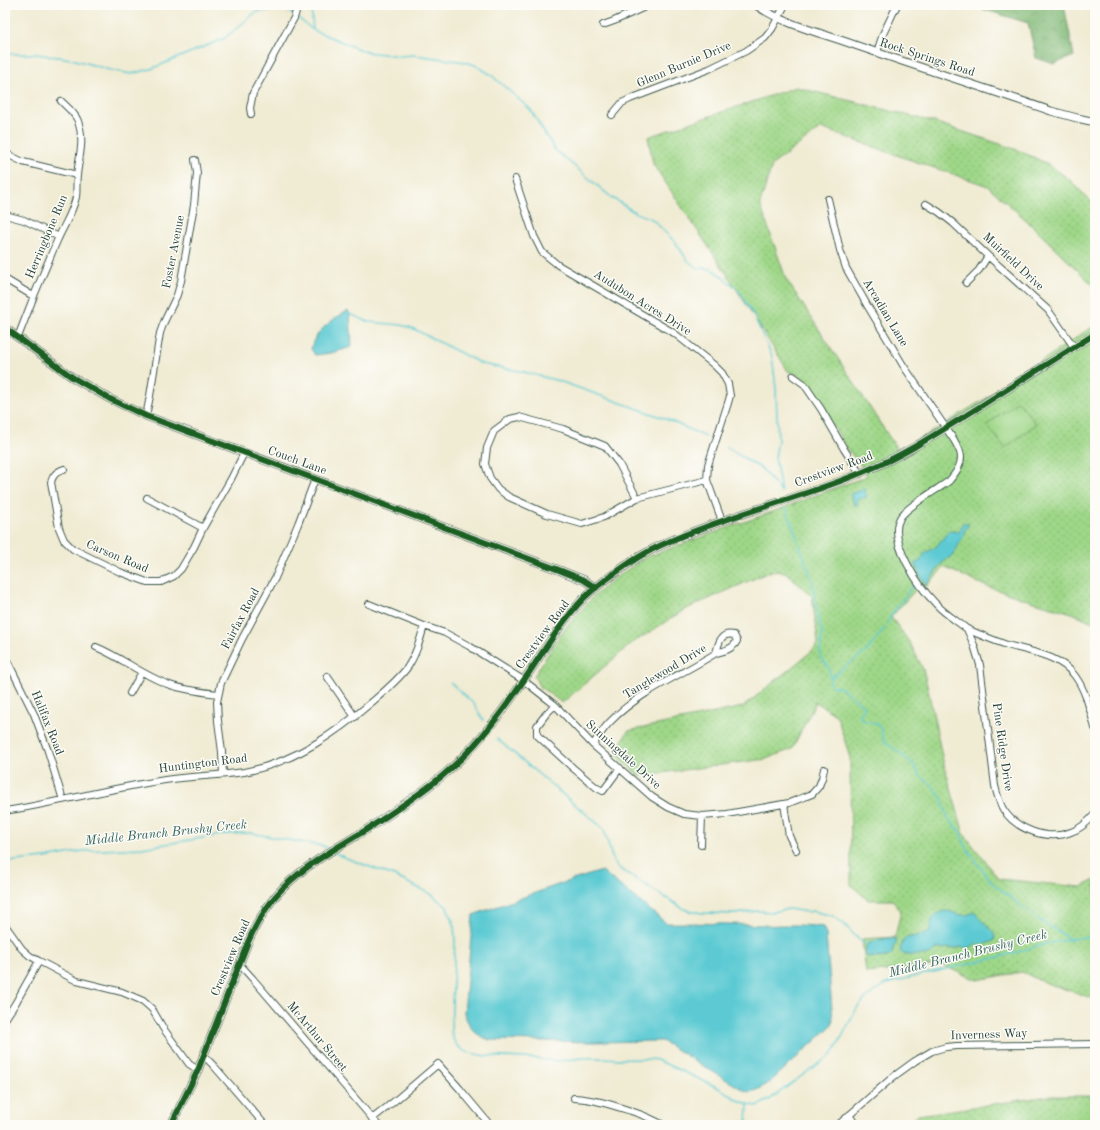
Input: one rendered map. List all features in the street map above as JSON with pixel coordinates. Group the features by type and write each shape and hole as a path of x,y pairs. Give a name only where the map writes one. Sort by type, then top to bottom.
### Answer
{"street":[{"path":"251,114 250,108 253,93 294,18 298,5"},
{"path":"603,25 649,5"},
{"name":"Rock Springs Road","path":"756,5 778,17 800,26 1051,111 1095,122"},
{"name":"Glenn Burnie Drive","path":"612,115 622,104 630,99 709,69 746,51 765,38 785,5"},
{"path":"877,52 883,34 897,5"},
{"name":"Herringbone Run","path":"18,337 33,296 59,236 68,220 76,197 77,175 82,148 81,132 78,120 73,112 61,101"},
{"path":"5,153 23,162 77,175"},
{"name":"Foster Avenue","path":"146,416 160,333 177,295 181,281 194,205 197,173 195,160"},
{"name":"Audubon Acres Drive","path":"515,179 534,236 542,252 558,265 674,333 722,373 728,384 730,396 708,465 707,480 722,521"},
{"name":"Arcadian Lane","path":"828,199 840,250 846,268 903,365 945,428"},
{"name":"Muirfield Drive","path":"926,204 940,212 953,223 1048,310 1074,347"},
{"path":"5,215 24,220 59,236"},
{"path":"966,283 979,270 988,256"},
{"path":"5,279 33,296"},
{"name":"Couch Lane","path":"5,328 72,377 110,399 146,416 559,570 584,580 596,588"},
{"name":"Crestview Road","path":"171,1125 198,1070 257,924 270,903 282,888 300,873 417,796 456,764 482,737 501,713 554,634 585,597 633,560 666,542 722,521 860,474 904,453 1095,334"},
{"path":"792,376 804,384 821,409 860,474"},
{"path":"637,498 619,464 605,446 563,429 519,417 510,418 494,431 487,448 485,464 490,478 498,489 509,497 547,514 582,524 604,517 637,498 707,480"},
{"name":"Pine Ridge Drive","path":"945,428 960,453 958,468 949,481 902,515 898,524 898,536 900,548 906,562 924,591 937,605 967,629 995,641 1046,656 1059,662 1067,668 1075,676 1082,689 1088,702 1095,728"},
{"name":"Carson Road","path":"64,469 57,472 52,477 51,482 59,528 64,540 73,550 120,572 147,582 161,582 174,576 181,569 244,453"},
{"name":"Fairfax Road","path":"223,774 218,721 218,694 221,683 286,555 315,479"},
{"path":"148,498 203,528"},
{"path":"369,604 445,633 524,680"},
{"name":"Huntington Road","path":"5,811 166,780 244,772 260,768 294,755 320,741 355,717 390,686 413,658 424,626"},
{"name":"Pine Ridge Drive","path":"967,629 980,664 995,786 1005,812 1016,823 1025,828 1039,833 1056,835 1071,832 1085,824 1095,814"},
{"path":"96,647 116,656 130,666 169,685 193,691 218,694"},
{"name":"Tanglewood Drive","path":"593,744 611,720 630,705 650,691 716,653"},
{"name":"Halifax Road","path":"5,656 34,714 48,751 63,800"},
{"path":"130,693 142,672"},
{"path":"327,676 355,717"},
{"name":"Sunningdale Drive","path":"524,680 555,706 593,744 652,797 668,807 684,814 702,816 727,814 784,804 812,794 819,786 824,769"},
{"path":"555,706 546,714 537,726 537,735 574,768 603,791 620,768"},
{"path":"784,804 789,836 796,850"},
{"path":"701,845 702,816"},
{"path":"5,925 22,949 39,961 77,981 122,992 143,1001 152,1009 189,1064 198,1070"},
{"path":"5,1019 39,961"},
{"name":"McArthur Street","path":"239,966 243,968 263,990 378,1125"},
{"name":"Inverness Way","path":"838,1125 893,1076 915,1060 946,1047 981,1045 1095,1044"},
{"path":"203,1055 265,1125"},
{"path":"372,1119 438,1064 490,1125"},
{"path":"574,1098 607,1103 653,1119 663,1125"},
{"path":"849,1115 856,1125"}],"green space":[{"path":"969,5 1064,5 1074,56 1054,64 1036,58 1028,23"},
{"path":"796,87 934,122 1018,150 1048,164 1070,180 1095,205 1095,287 1026,220 988,186 821,128 772,165 760,204 786,279 899,452 993,394 1095,325 1095,623 1072,613 983,585 944,567 927,586 917,588 891,617 910,643 923,669 943,761 964,834 999,879 1081,887 1095,880 1095,999 1046,983 1022,972 977,980 941,965 866,973 862,939 895,937 901,911 892,900 868,900 851,885 850,758 837,716 816,702 792,749 766,759 639,776 615,753 628,731 743,707 813,650 818,643 812,596 785,572 771,571 684,610 631,644 562,703 539,686 534,676 564,629 594,596 612,580 646,557 867,476 864,469 848,450 804,378 788,371 730,279 653,164 648,137"},
{"path":"1018,401 1036,424 1005,448 987,425"},
{"path":"1049,1096 1095,1096 1095,1125 904,1125 918,1115"}],"water":[{"path":"348,311 350,314 352,347 331,353 315,355 311,349 316,336 329,323"},
{"path":"864,489 867,497 857,500 858,504 854,505 850,494"},
{"path":"963,523 969,524 953,555 943,562 926,585 915,564 920,561 925,553 936,547 948,532 959,532"},
{"path":"602,871 666,923 798,925 823,927 826,934 833,1022 830,1027 769,1083 750,1092 745,1091 662,1041 591,1042 489,1040 476,1033 471,1027 464,1013 473,915 566,882"},
{"path":"945,911 963,915 974,912 993,932 995,937 994,941 985,944 976,944 966,948 936,949 930,955 905,955 900,951 905,938 930,932 933,918 937,914"},
{"path":"887,938 897,940 890,956 875,958 866,956 865,950 867,945 874,941"}],"waterway":[{"path":"311,5 313,30"},
{"path":"5,54 36,54 72,59 110,70 131,74 151,69 225,38 256,12 284,9 293,14"},
{"path":"298,18 313,30 366,52 400,56 414,55 466,62 475,65 490,74 530,109 555,150 611,197 636,213 652,219 676,243 688,261 698,268 712,269 734,286 742,295 753,314 772,356 776,388 778,441 775,457 781,492"},
{"path":"350,314 369,322 401,325 412,328 482,364 524,372 559,381 664,418 706,437"},
{"path":"726,447 762,469 780,490"},
{"path":"786,508 812,580 822,632 820,653 821,658 829,667 830,684 835,687 840,687 865,707 860,715 860,718 878,725 882,731 884,741 913,764 920,776 933,786 941,797 948,818 958,829 968,850 992,883 1028,911"},
{"path":"887,624 893,612 914,584"},
{"path":"831,678 867,651 885,628"},
{"path":"451,683 474,704 483,720"},
{"path":"497,739 604,829 612,857 617,867 684,909 703,913 736,914 758,911 772,912 789,909 807,912 813,911 833,916 844,924 858,939 867,945"},
{"name":"Middle Branch Brushy Creek","path":"5,862 45,858 83,851 142,848 226,834 250,833 323,846 329,849"},
{"name":"Middle Branch Brushy Creek","path":"334,852 394,876 431,894 447,907 454,924 455,940 451,1030 454,1041 461,1049 473,1054 554,1061 588,1058 657,1060 717,1087 738,1100 757,1106 769,1100 829,1057 835,1050 857,1008 867,997 886,984 999,957 1049,943 1085,937 1095,937"},
{"path":"1032,914 1072,940"},
{"path":"747,1125 748,1104"}],"cycle path":[{"path":"5,328 72,377 110,399 146,416 559,570 584,580 596,588"},
{"path":"171,1125 198,1070 248,942 259,920 272,900 302,871 414,798 465,756 506,707 552,638 568,617 584,598 595,588 639,557 684,535 850,478 896,457 948,427 1095,334"}]}
